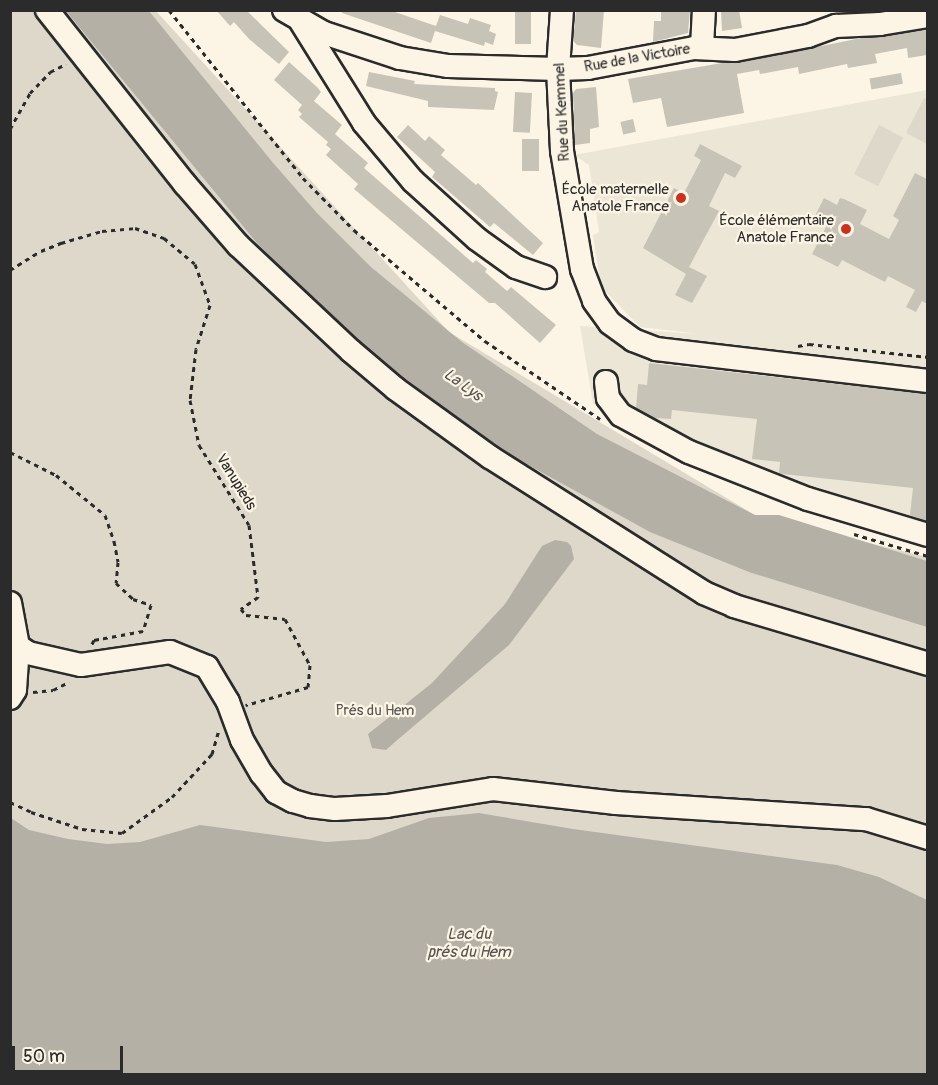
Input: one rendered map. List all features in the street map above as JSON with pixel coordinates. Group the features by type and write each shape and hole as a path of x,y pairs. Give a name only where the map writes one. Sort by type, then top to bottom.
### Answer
{"street":[{"path":"47,10 185,184 238,244 351,351 465,439 551,498 704,593 734,606 927,664"},
{"name":"Rue du Kemmel","path":"562,10 558,69 563,158 582,269 597,306 613,326 644,346 672,352 927,381"},
{"path":"702,47 705,10"},
{"path":"292,16 364,123 413,181 477,239 516,267 545,277"},
{"name":"Rue de la Victoire","path":"292,16 340,39 418,62 482,68 558,69 588,68 702,47 735,50 808,36 837,18 880,24 927,16"},
{"name":"Rue du Kemmel","path":"771,362 803,357 927,369"},
{"path":"606,382 608,398 621,415 689,452 808,499 927,536"},
{"path":"10,603 18,646 15,690 19,696"},
{"path":"18,646 28,652 81,664 170,652 192,658 207,667 217,681 252,757 276,792 293,801 310,806 335,809 387,806 493,789 616,803 866,819 927,838"}],"path":[{"path":"169,10 303,178 354,230 485,341 601,420"},
{"path":"10,129 30,93 50,72 85,56"},
{"name":"Vanupieds","path":"10,270 41,251 61,243 102,231 135,228 164,237 195,264 210,305 196,349 190,400 199,445 249,525 258,597 242,609 246,615 285,619 310,665 308,687 231,711"},
{"path":"10,452 56,475 105,515 118,562 116,583 133,599 151,605 143,631 94,640 76,675 67,684 53,690 19,696"},
{"path":"849,532 927,556"},
{"path":"10,802 31,812 82,829 122,833 172,797 212,754 221,723 226,714 231,711"}],"shaded area":[{"path":"927,90 927,542 771,500 593,404 580,326 700,334 640,327 601,287 593,235 599,232 589,165 574,155"}],"green space":[{"name":"Prés du Hem","path":"10,11 156,11 449,332 755,515 927,557 927,1074 11,1074"},
{"path":"924,98 927,99 927,144 906,133"},
{"path":"879,125 903,137 878,186 854,174"}],"water":[{"name":"La Lys","path":"66,11 149,11 274,164 317,213 371,267 462,342 597,434 755,515 779,515 927,561 927,627 749,572 650,532 521,461 462,422 377,357 279,266 256,242"},
{"path":"555,540 567,542 571,546 574,559 509,645 386,750 372,748 368,734 432,683 505,604 542,546"},
{"name":"Lac du prés du Hem","path":"479,813 573,829 837,865 879,877 927,900 927,1074 11,1074 11,818 29,830 68,839 107,844 140,842 200,825 326,842 369,839 429,818"}],"building":[{"path":"216,10 246,10 289,52 279,64 249,39 234,22 230,26"},
{"path":"342,10 389,10 436,26 440,15 468,24 470,18 491,25 489,31 496,34 493,45 485,42 484,46 435,31 431,43 342,13"},
{"path":"515,10 531,10 531,44 515,44"},
{"path":"576,10 604,10 601,48 577,45 573,41"},
{"path":"661,10 690,10 688,33 653,42 654,21 661,21"},
{"path":"721,10 739,10 742,28 722,31"},
{"path":"927,30 927,55 908,58 907,48 875,54 877,63 848,68 847,64 799,74 798,67 760,74 759,70 737,74 744,113 667,127 661,98 633,103 628,79 722,63 738,63 861,38"},
{"path":"289,62 317,87 321,92 314,101 342,125 335,134 368,163 364,168 473,263 476,260 487,269 485,272 507,291 511,287 556,325 540,343 495,303 489,303 354,189 358,184 326,155 331,149 326,145 328,142 299,117 302,114 298,110 302,105 274,80"},
{"path":"369,72 415,81 414,84 495,88 498,92 494,110 428,107 428,101 366,86"},
{"path":"901,73 903,84 871,89 869,79"},
{"path":"596,87 599,127 590,129 590,143 575,145 573,93 576,89"},
{"path":"515,92 532,93 530,133 513,132"},
{"path":"633,119 636,132 623,135 620,122"},
{"path":"408,125 425,141 429,136 445,150 441,155 476,185 478,183 543,243 533,255 494,223 490,227 432,177 435,172 397,137"},
{"path":"522,139 539,139 539,171 522,171"},
{"path":"700,144 742,166 735,178 725,173 709,206 719,211 689,267 707,276 692,303 675,295 686,274 643,248 674,188 684,193 701,160 694,156"},
{"path":"915,173 927,179 927,304 922,301 916,312 906,307 915,290 888,276 885,282 842,260 838,267 812,254 827,225 814,218 824,198 837,205 840,198 844,199 867,210 860,224 889,239 899,220 893,216"},
{"path":"649,363 927,394 927,521 910,515 913,488 783,474 779,473 780,462 752,459 757,419 672,410 671,419 654,418 636,408 638,384 647,385"}],"place":[{"name":"École maternelle Anatole France","path":"681,198"},
{"name":"École élémentaire Anatole France","path":"846,229"}]}
